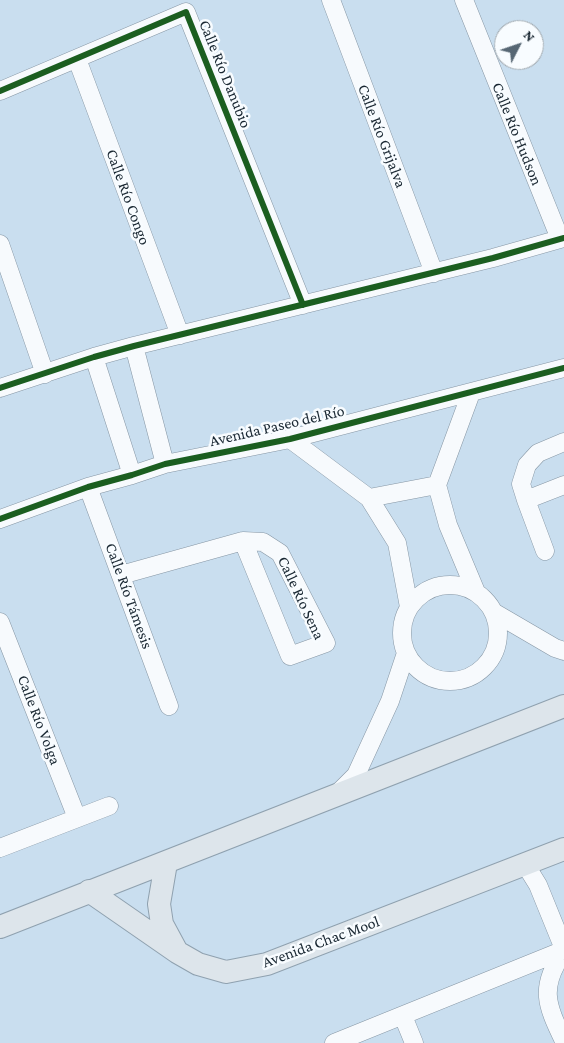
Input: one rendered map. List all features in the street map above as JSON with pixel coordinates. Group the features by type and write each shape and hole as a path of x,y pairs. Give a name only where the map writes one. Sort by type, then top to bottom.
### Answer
{"main road":[{"path":"0,927 564,706"},
{"name":"Avenida Chac Mool","path":"89,891 177,952 198,964 226,972 267,964 564,848"},
{"path":"166,863 159,904 162,924 177,952"}],"street":[{"name":"Calle Río Grijalva","path":"331,0 434,273"},
{"name":"Calle Río Hudson","path":"464,0 562,239"},
{"name":"Calle Río Danubio","path":"0,91 186,12 303,305"},
{"name":"Calle Río Congo","path":"77,59 180,335"},
{"path":"0,388 134,346 434,273 562,239"},
{"path":"0,244 45,374"},
{"path":"134,346 165,464"},
{"path":"94,357 132,475"},
{"name":"Avenida Paseo del Río","path":"0,519 88,487 165,464 290,439 564,368"},
{"path":"470,393 437,485 448,525 476,592"},
{"name":"Avenida Paseo del Río","path":"290,439 369,498 397,543 409,607"},
{"path":"545,551 521,484 527,465 538,453 564,442"},
{"path":"369,498 437,485"},
{"path":"526,500 564,485"},
{"name":"Calle Río Támesis","path":"88,487 169,706"},
{"name":"Calle Río Sena","path":"122,575 243,541 263,542 280,553 326,643 290,656 243,541"},
{"path":"447,584 462,586 476,592 487,601 495,613 499,627 498,642 493,657 484,669 471,677 456,682 441,681 427,676 415,666 406,653 402,638 403,622 409,607 419,595 432,588 447,584"},
{"path":"495,613 555,648 564,651"},
{"name":"Calle Río Volga","path":"0,622 77,818"},
{"path":"335,796 356,775 390,701 406,653"},
{"path":"0,848 109,806"},
{"path":"525,864 538,885 564,950"},
{"path":"334,1043 564,950"},
{"path":"564,950 548,980 547,999 564,1041"},
{"path":"403,1016 414,1043"}],"cycle path":[{"path":"0,91 186,12 303,305"},
{"path":"0,388 134,346 493,258 564,238"},
{"path":"0,519 88,487 165,464 290,439 564,368"}]}
